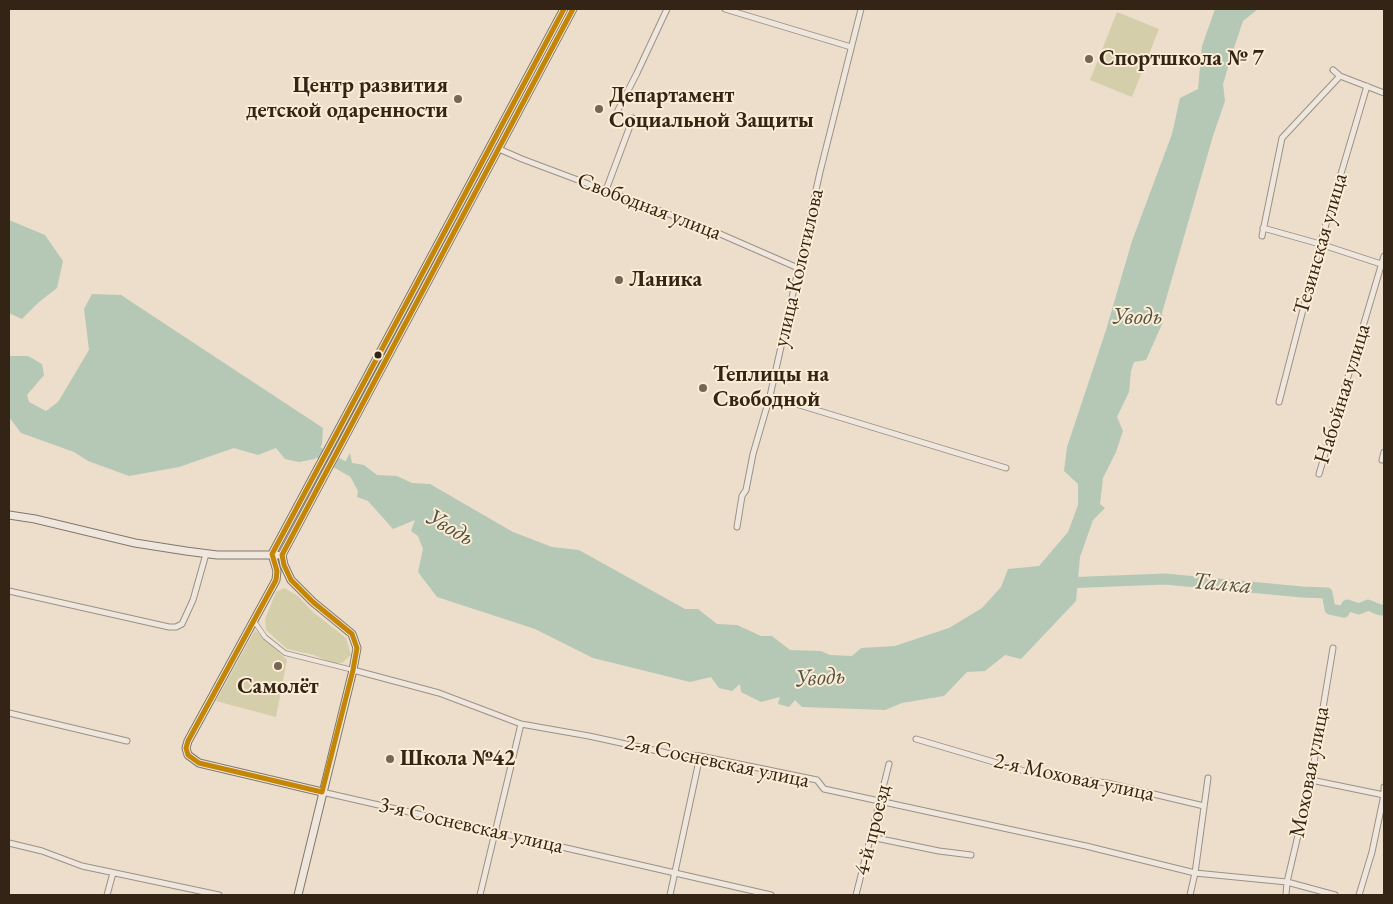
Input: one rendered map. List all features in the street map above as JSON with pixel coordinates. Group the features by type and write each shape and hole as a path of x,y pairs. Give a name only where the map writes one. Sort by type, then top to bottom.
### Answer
{"main road":[{"path":"254,620 276,580 277,571 272,554 564,9"},
{"path":"298,895 357,648 352,634 295,585 288,574 282,556 573,9"},
{"path":"9,515 35,519 135,543 206,554 272,554 282,556"},
{"name":"3-я Сосневская улица","path":"254,620 188,741 186,748 188,755 199,763 322,792"}],"street":[{"path":"618,110 667,9"},
{"path":"725,9 851,47"},
{"name":"улица Колотилова","path":"737,527 742,496 746,490 753,454 770,396 798,268 861,9"},
{"path":"1333,70 1340,76 1384,93"},
{"path":"1262,236 1282,138 1340,76"},
{"name":"Тезинская улица","path":"1279,402 1320,244 1367,86"},
{"path":"606,190 634,118"},
{"name":"Свободная улица","path":"499,149 711,230 798,268"},
{"path":"1263,228 1320,244 1383,265"},
{"name":"Набойная улица","path":"1319,474 1383,265 1384,256"},
{"path":"770,396 1006,468"},
{"path":"1382,460 1384,452"},
{"path":"9,591 176,627 182,624 193,600 206,554"},
{"name":"2-я Сосневская улица","path":"254,620 265,637 285,653 439,693 521,724 667,753 700,756 817,780 824,788 1086,846 1195,873 1287,882 1335,895"},
{"name":"Моховая улица","path":"1286,895 1287,882 1311,780 1333,648"},
{"path":"9,713 127,741"},
{"path":"480,895 521,724"},
{"name":"2-я Моховая улица","path":"916,739 1031,773 1107,783 1204,806"},
{"path":"670,895 700,756"},
{"name":"4-й проезд","path":"856,895 889,764"},
{"path":"1190,895 1195,873 1208,778"},
{"path":"1311,780 1384,795"},
{"path":"1359,895 1372,852 1384,787"},
{"name":"3-я Сосневская улица","path":"322,792 771,895"},
{"path":"871,837 971,855"},
{"path":"9,843 42,851 82,866 219,895"},
{"path":"107,895 113,873"}],"shaded area":[{"path":"1117,12 1159,29 1132,97 1090,80"},
{"path":"284,588 298,596 313,612 346,638 351,655 342,663 332,663 314,655 287,649 266,630 265,619 276,592"},
{"path":"255,630 287,660 276,717 216,701"}],"water":[{"path":"1215,9 1258,9 1243,21 1233,51 1223,84 1225,101 1213,136 1162,313 1163,322 1146,360 1134,362 1131,371 1129,392 1117,417 1123,431 1116,452 1103,478 1100,504 1105,508 1093,520 1080,557 1076,601 1021,659 1005,655 985,671 967,672 944,696 902,703 885,710 802,707 795,700 789,707 778,704 780,697 761,702 741,692 740,684 732,691 719,688 711,677 690,682 593,658 535,629 437,597 418,572 423,549 418,536 411,531 415,520 393,529 368,501 357,497 358,491 350,476 340,471 350,453 352,463 364,465 377,475 397,476 412,483 430,484 513,532 552,547 579,550 685,609 698,609 717,624 737,625 761,636 772,636 790,650 821,651 830,655 852,656 861,648 895,646 949,628 982,608 1001,587 1008,569 1039,566 1068,532 1078,505 1078,484 1064,471 1067,447 1106,330 1132,241 1172,134 1180,98 1198,89 1202,46"},
{"path":"9,220 45,235 63,261 57,288 22,319 9,313"},
{"path":"92,294 121,295 323,428 322,444 315,459 299,462 285,459 276,448 258,455 234,448 179,467 129,476 88,461 74,452 21,433 9,417 9,356 28,356 42,364 44,375 27,395 29,402 46,411 58,402 89,350 84,309"}],"waterway":[{"name":"Уводь","path":"305,445 355,473"},
{"name":"Талка","path":"1063,583 1165,579 1327,593 1330,609 1344,612 1347,605 1359,609 1368,605 1384,610"}],"transit line":[{"path":"564,9 272,554 277,571 276,580 188,741 186,748 188,755 199,763 322,792 357,648 352,634 313,602 291,580 284,565 282,555 573,9"}],"place":[{"name":"Спортшкола № 7","path":"1089,59"},
{"name":"Центр развития детской одаренности","path":"458,99"},
{"name":"Департамент Социальной Защиты","path":"599,109"},
{"name":"Ланика","path":"619,280"},
{"name":"Теплицы на Свободной","path":"703,388"},
{"name":"Самолёт","path":"278,666"},
{"name":"Школа №42","path":"390,759"}]}
